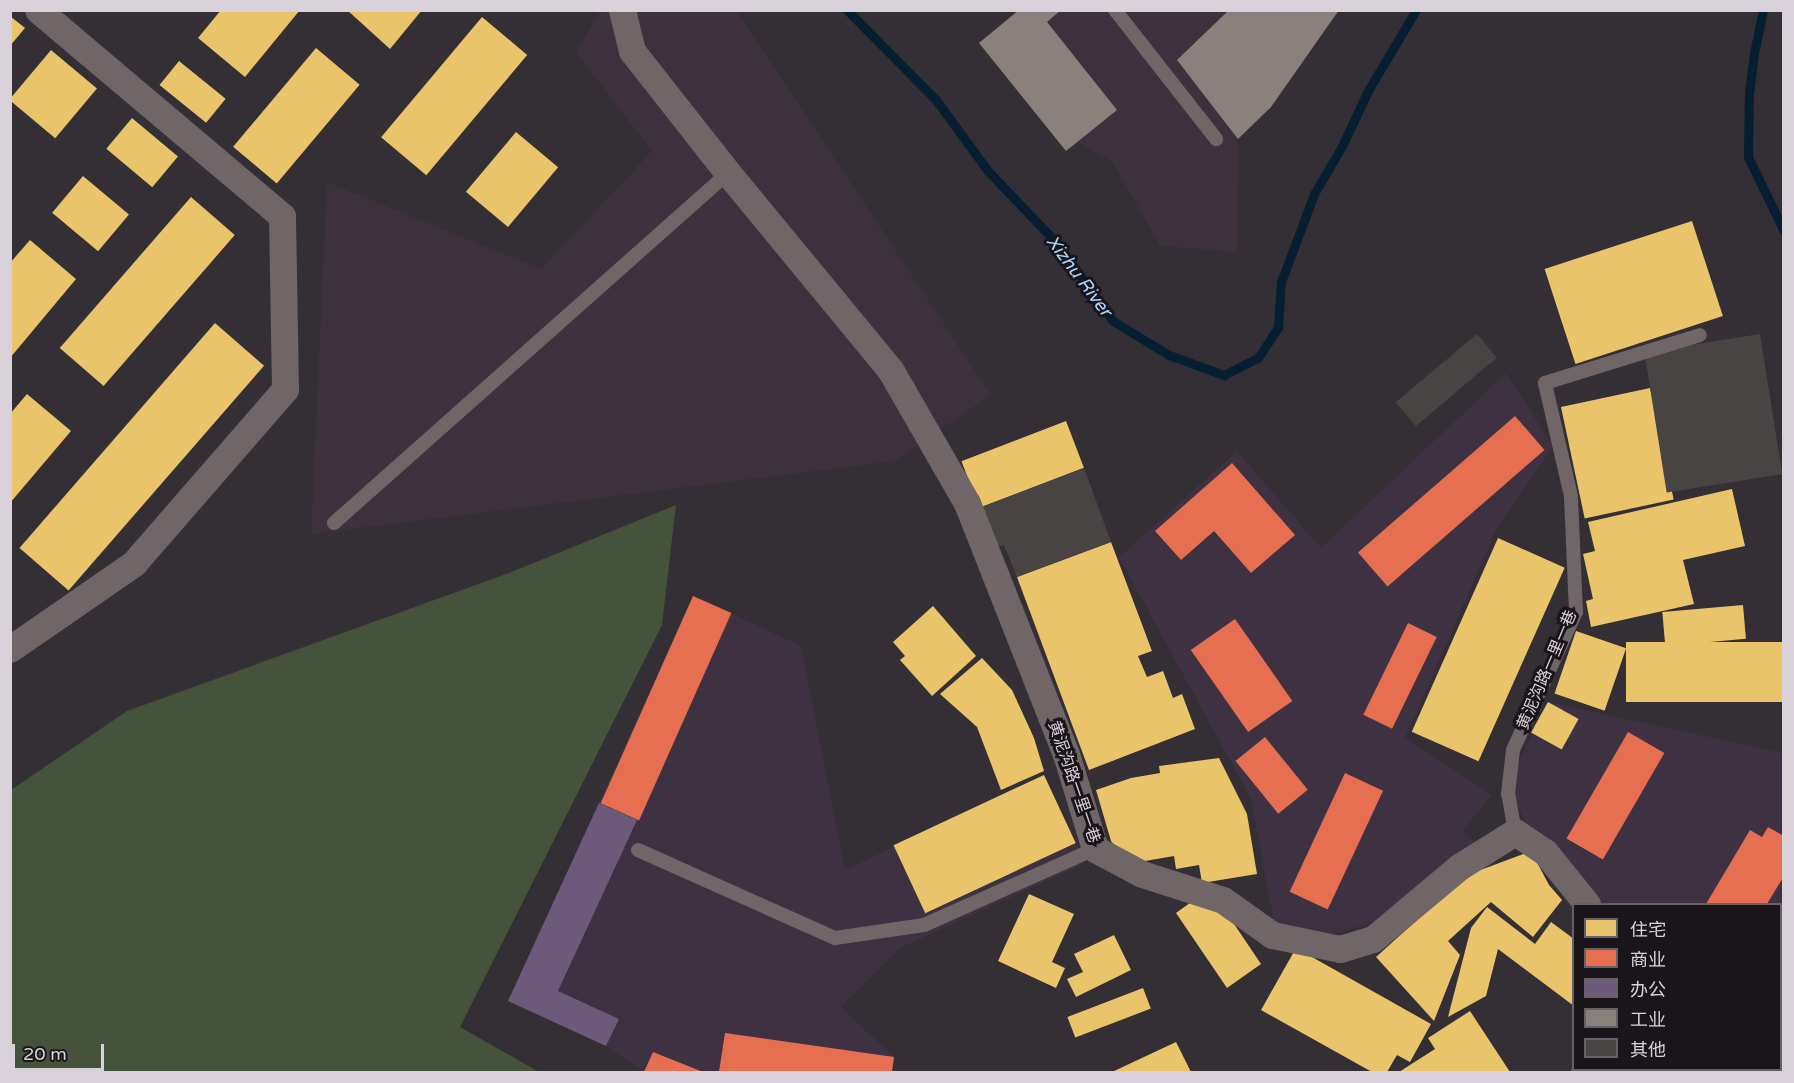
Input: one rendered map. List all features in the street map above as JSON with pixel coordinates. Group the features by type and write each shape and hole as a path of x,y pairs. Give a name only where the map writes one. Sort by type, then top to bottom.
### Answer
{"street":[{"path":"10,649 134,563 285,389 282,216 38,10"},
{"name":"黄泥沟路一里一巷","path":"622,10 632,51 728,173 891,371 967,503 1066,754 1095,849 1142,874 1223,900 1272,935 1340,950 1373,939 1459,867 1515,832"},
{"path":"1515,832 1545,852 1586,903"}],"lane":[{"path":"1115,10 1216,139"},
{"path":"334,523 728,173"},
{"name":"黄泥沟路一里一巷","path":"1515,832 1508,794 1513,750 1576,612 1571,496 1545,383 1700,336"},
{"path":"638,850 835,938 924,925 1095,849"}],"shaded area":[{"path":"600,11 737,11 991,395 894,461 311,534 327,182 541,269 652,151 576,52"},
{"path":"1018,11 1339,11 1271,107 1238,139 1237,252 1160,246 1112,161 1077,142 1066,151 979,43"},
{"path":"1506,373 1553,446 1496,530 1405,738 1492,795 1462,831 1477,845 1371,923 1320,938 1275,928 1251,799 1119,557 1237,451 1321,548"},
{"path":"693,596 801,646 845,870 1044,775 1086,863 900,948 841,1007 894,1057 892,1072 644,1072 606,1046 508,1001"},
{"path":"1548,702 1783,753 1783,1002 1782,903 1596,903 1564,854 1528,831 1515,796 1517,766"},
{"path":"1783,1022 1783,1072 1611,1072 1782,1071"}],"green space":[{"path":"676,505 662,625 460,1027 539,1072 11,1072 11,790 127,711 509,573"}],"building: 住宅":[{"path":"221,10 300,10 245,77 198,38"},
{"path":"347,10 422,10 390,49"},
{"path":"10,16 25,28 10,46"},
{"path":"482,17 527,55 426,175 381,137"},
{"path":"316,48 360,85 277,183 233,147"},
{"path":"51,50 97,89 55,138 10,100"},
{"path":"179,61 226,99 206,123 159,85"},
{"path":"132,118 178,157 152,187 106,149"},
{"path":"516,132 558,167 508,227 466,192"},
{"path":"83,176 129,215 98,251 52,213"},
{"path":"191,197 235,235 104,386 60,348"},
{"path":"1692,221 1723,316 1575,364 1545,269"},
{"path":"30,240 76,279 10,358 10,263"},
{"path":"215,323 264,366 69,591 19,548"},
{"path":"1650,388 1674,500 1585,518 1561,407"},
{"path":"27,394 71,431 10,503 10,414"},
{"path":"1066,421 1084,468 979,508 961,461"},
{"path":"1732,489 1745,546 1683,560 1694,604 1591,627 1586,601 1593,599 1583,554 1595,551 1588,522"},
{"path":"1498,538 1565,568 1478,761 1412,732"},
{"path":"1111,542 1152,651 1138,656 1147,677 1163,671 1173,698 1182,694 1195,729 1089,770 1017,577"},
{"path":"1743,605 1746,639 1665,646 1662,612"},
{"path":"933,606 976,656 932,696 900,660 905,656 893,642"},
{"path":"1576,631 1626,648 1605,711 1555,693"},
{"path":"1626,642 1784,642 1784,702 1626,702"},
{"path":"982,658 1012,690 1034,738 1044,771 1001,790 977,727 940,694"},
{"path":"1548,702 1579,719 1562,750 1531,733"},
{"path":"1219,758 1247,814 1257,874 1202,883 1199,865 1176,869 1174,856 1145,861 1126,859 1111,841 1096,790 1131,778 1160,773 1159,766"},
{"path":"1044,775 1076,843 925,913 894,845"},
{"path":"1531,851 1549,885 1562,900 1533,937 1491,902 1448,941 1460,955 1434,1021 1376,957 1467,875"},
{"path":"1029,894 1074,914 1052,962 1065,968 1056,988 998,961"},
{"path":"1194,900 1226,912 1261,964 1227,988 1176,913"},
{"path":"1487,907 1535,944 1551,922 1572,938 1572,1004 1498,949 1486,996 1448,1017 1471,928"},
{"path":"1114,935 1131,970 1076,997 1067,979 1083,972 1074,954"},
{"path":"1296,948 1431,1024 1410,1062 1397,1055 1387,1072 1372,1072 1261,1010"},
{"path":"1143,988 1151,1009 1075,1038 1067,1017"},
{"path":"1470,1011 1510,1072 1399,1072 1435,1049 1428,1038"},
{"path":"1176,1042 1191,1072 1112,1072"},
{"path":"1737,1071 1740,1072 1707,1072"}],"building: 商业":[{"path":"1515,416 1545,450 1388,586 1358,552"},
{"path":"1232,463 1295,535 1251,573 1214,531 1181,560 1155,531"},
{"path":"693,596 731,613 639,820 601,803"},
{"path":"1235,619 1292,701 1248,732 1191,650"},
{"path":"1408,623 1437,637 1392,729 1363,715"},
{"path":"1628,732 1664,753 1603,860 1566,839"},
{"path":"1265,737 1308,790 1278,814 1235,761"},
{"path":"1345,773 1383,791 1328,909 1290,892"},
{"path":"1768,827 1784,836 1784,876 1768,903 1707,903 1750,830 1762,837"},
{"path":"725,1033 894,1057 892,1072 719,1072"},
{"path":"653,1052 703,1072 644,1072"},
{"path":"1644,1071 1682,1071 1682,1072"}],"building: 办公":[{"path":"599,803 637,820 558,991 619,1019 606,1046 508,1001"}],"building: 工业":[{"path":"1019,10 1061,10 1047,22 1117,110 1066,151 979,43"},
{"path":"1229,10 1339,10 1271,107 1238,139 1177,60"}],"building: 其他":[{"path":"1477,334 1497,358 1416,426 1396,402"},
{"path":"1760,334 1782,474 1667,493 1644,352"},
{"path":"1084,468 1111,542 1017,577 1004,545 994,548 979,508"}],"waterway":[{"name":"Xizhu River","path":"847,10 936,100 988,171 1055,241 1113,321 1169,355 1224,375 1258,358 1278,327 1281,282 1314,194 1342,146 1369,89 1416,10"},
{"name":"Xizhu River","path":"1763,10 1749,91 1748,157 1784,231"}]}
